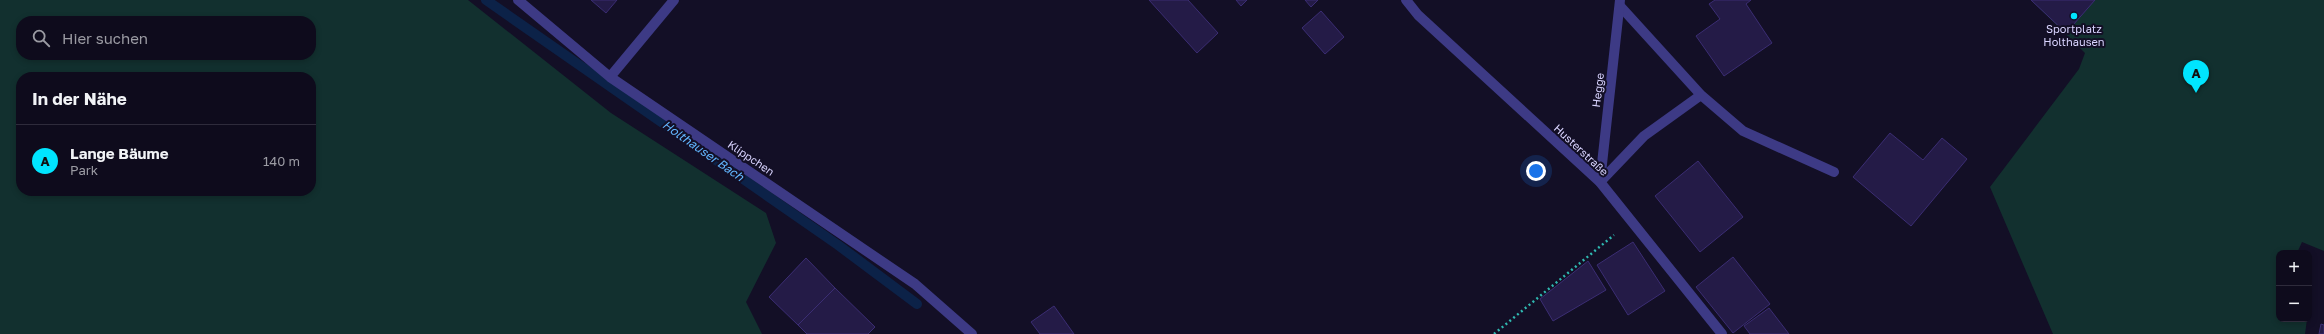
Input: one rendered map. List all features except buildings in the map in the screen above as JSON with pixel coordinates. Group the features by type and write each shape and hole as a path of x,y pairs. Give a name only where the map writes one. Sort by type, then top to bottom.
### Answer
{"street":[{"name":"Klippchen","path":"518,0 610,77 915,284 972,334"},
{"path":"610,77 674,0"},
{"name":"Husterstraße","path":"1406,0 1418,16 1600,182 1722,334"},
{"path":"1620,3 1701,95 1743,131 1834,172"},
{"name":"Hegge","path":"1600,182 1620,3"},
{"path":"1600,182 1644,136 1701,95"}],"path":[{"path":"1494,334 1631,221"}],"green space":[{"path":"0,0 468,0 611,113 766,213 776,243 746,302 762,334 0,334"},
{"path":"2031,0 2324,0 2324,251 2302,242 2298,250 2276,250 2276,322 2307,322 2305,334 2053,334 1990,187 2079,69 2085,53"}],"waterway":[{"name":"Holthauser Bach","path":"486,0 838,245 917,304"}],"place":[{"name":"Sportplatz Holthausen","path":"2074,16"},
{"name":"Lange Bäume","path":"2196,93"}]}
